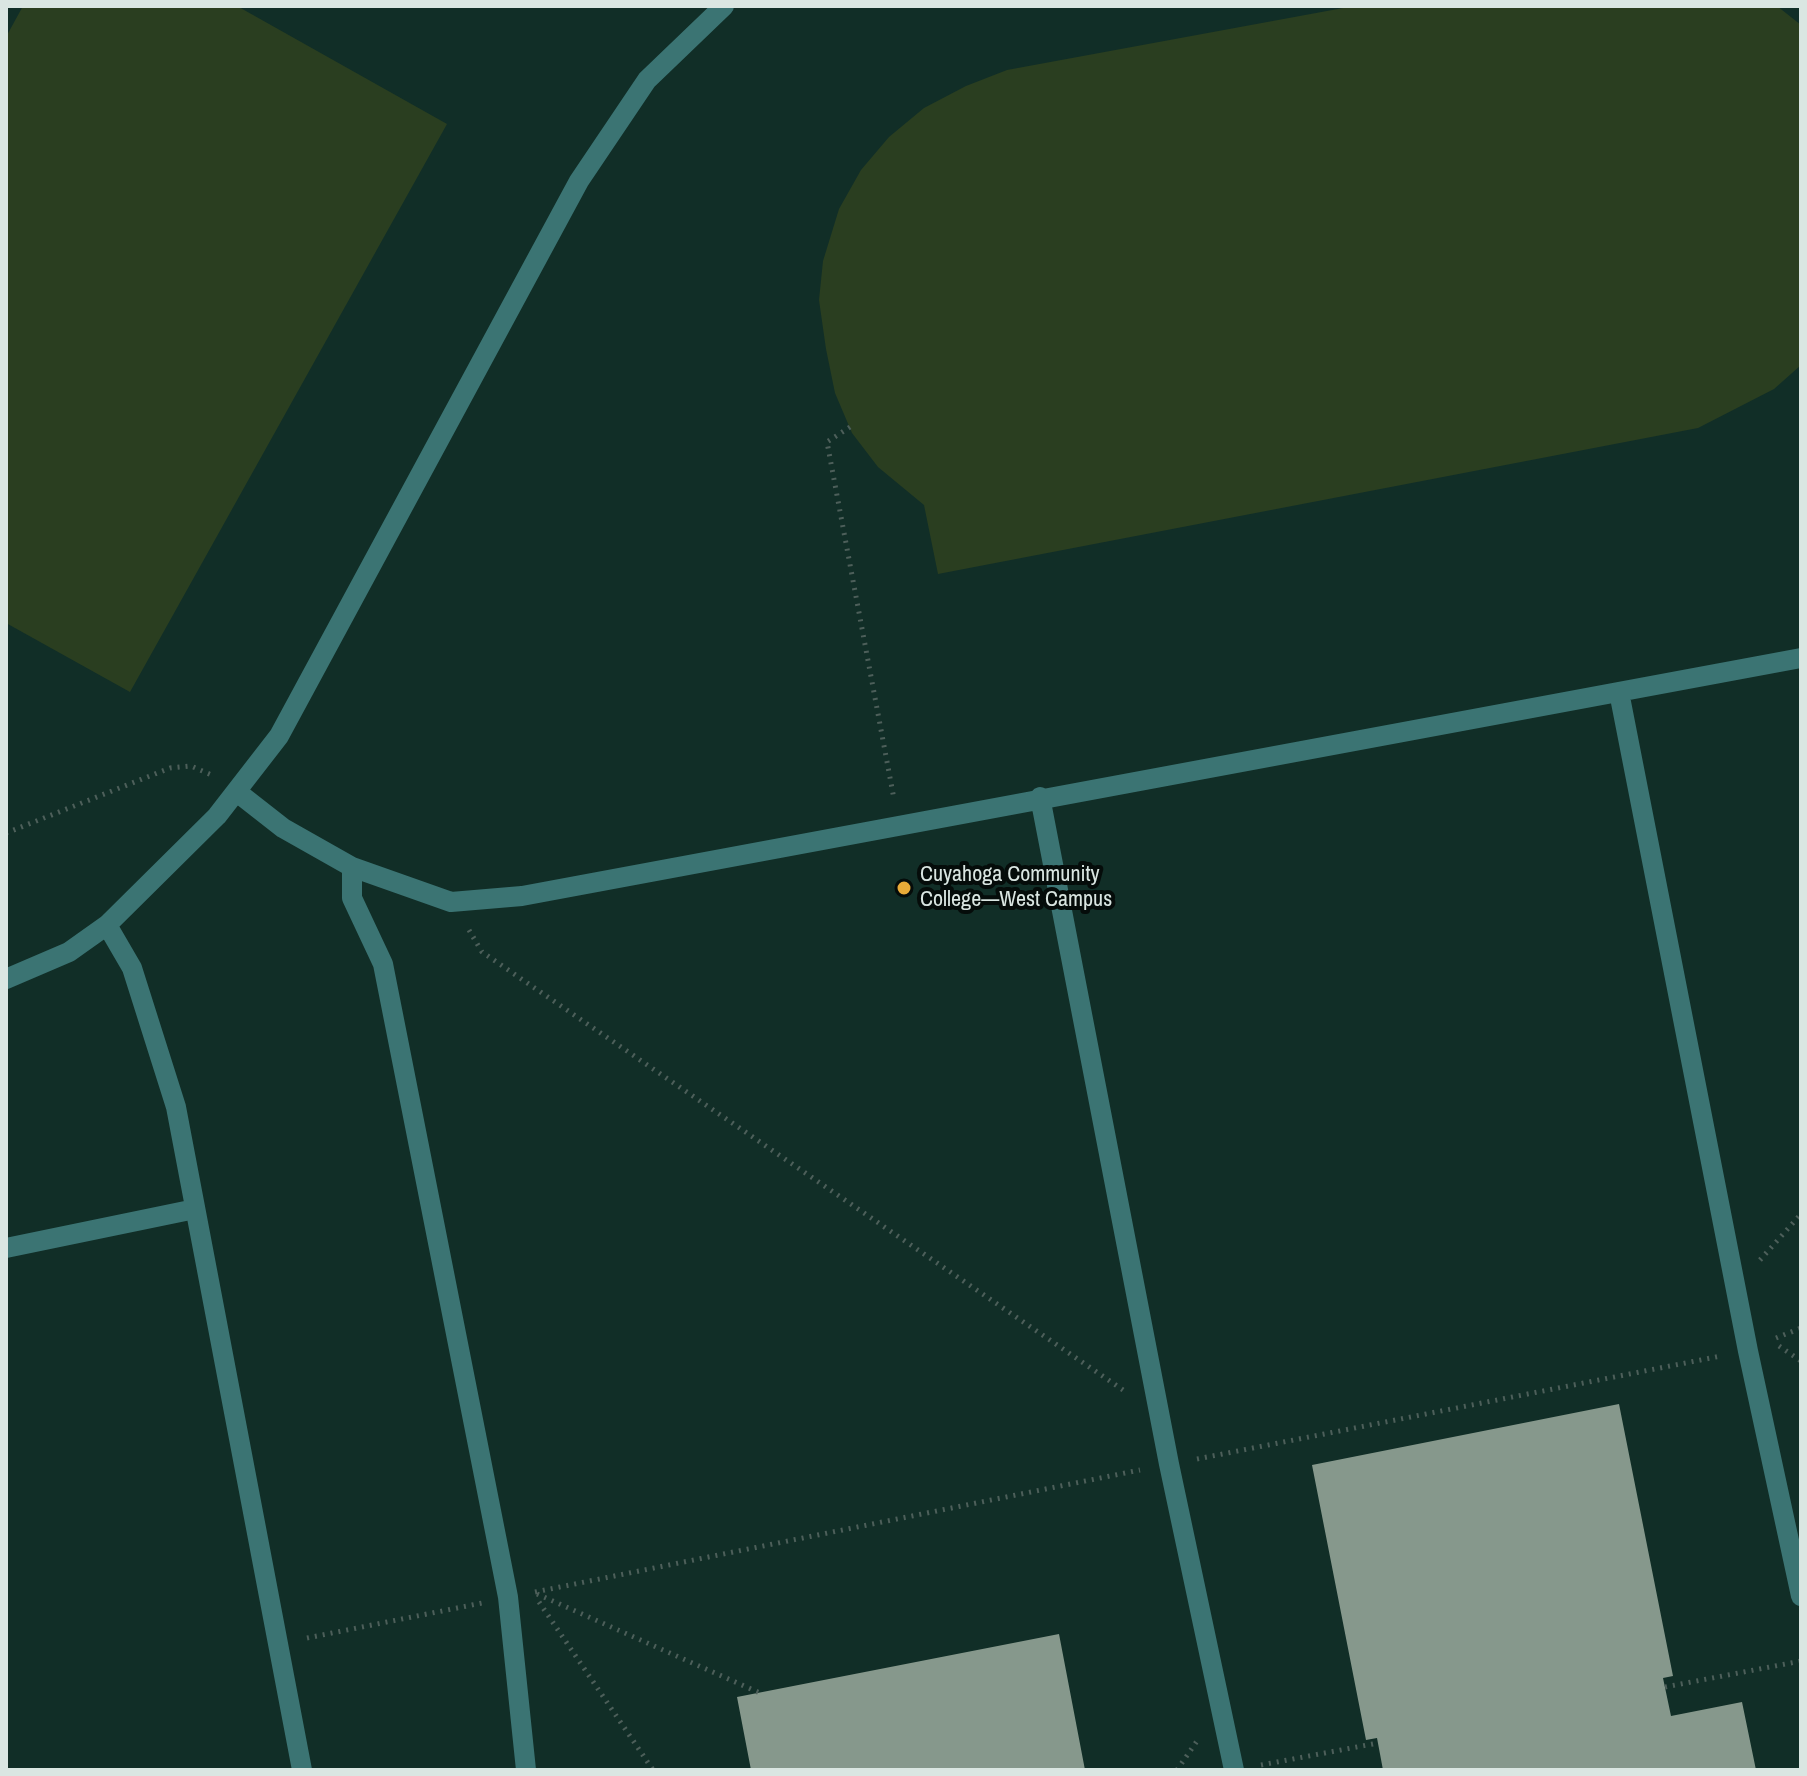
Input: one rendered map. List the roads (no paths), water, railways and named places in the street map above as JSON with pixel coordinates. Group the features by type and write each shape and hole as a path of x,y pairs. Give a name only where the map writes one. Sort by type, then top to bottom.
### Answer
{"lane":[{"path":"6,979 69,952 107,925 217,816 279,736 579,181 647,80 724,6"},
{"path":"237,792 283,828 352,867 451,902 522,896 899,823 1801,658"},
{"path":"1619,692 1748,1351 1801,1596"},
{"path":"1040,797 1169,1464 1242,1769"},
{"path":"352,867 352,898 383,964 508,1597 526,1770"},
{"path":"107,925 132,968 176,1107 302,1770"},
{"path":"6,1248 195,1209"}],"place":[{"name":"Cuyahoga Community College—West Campus","path":"904,888"}]}
